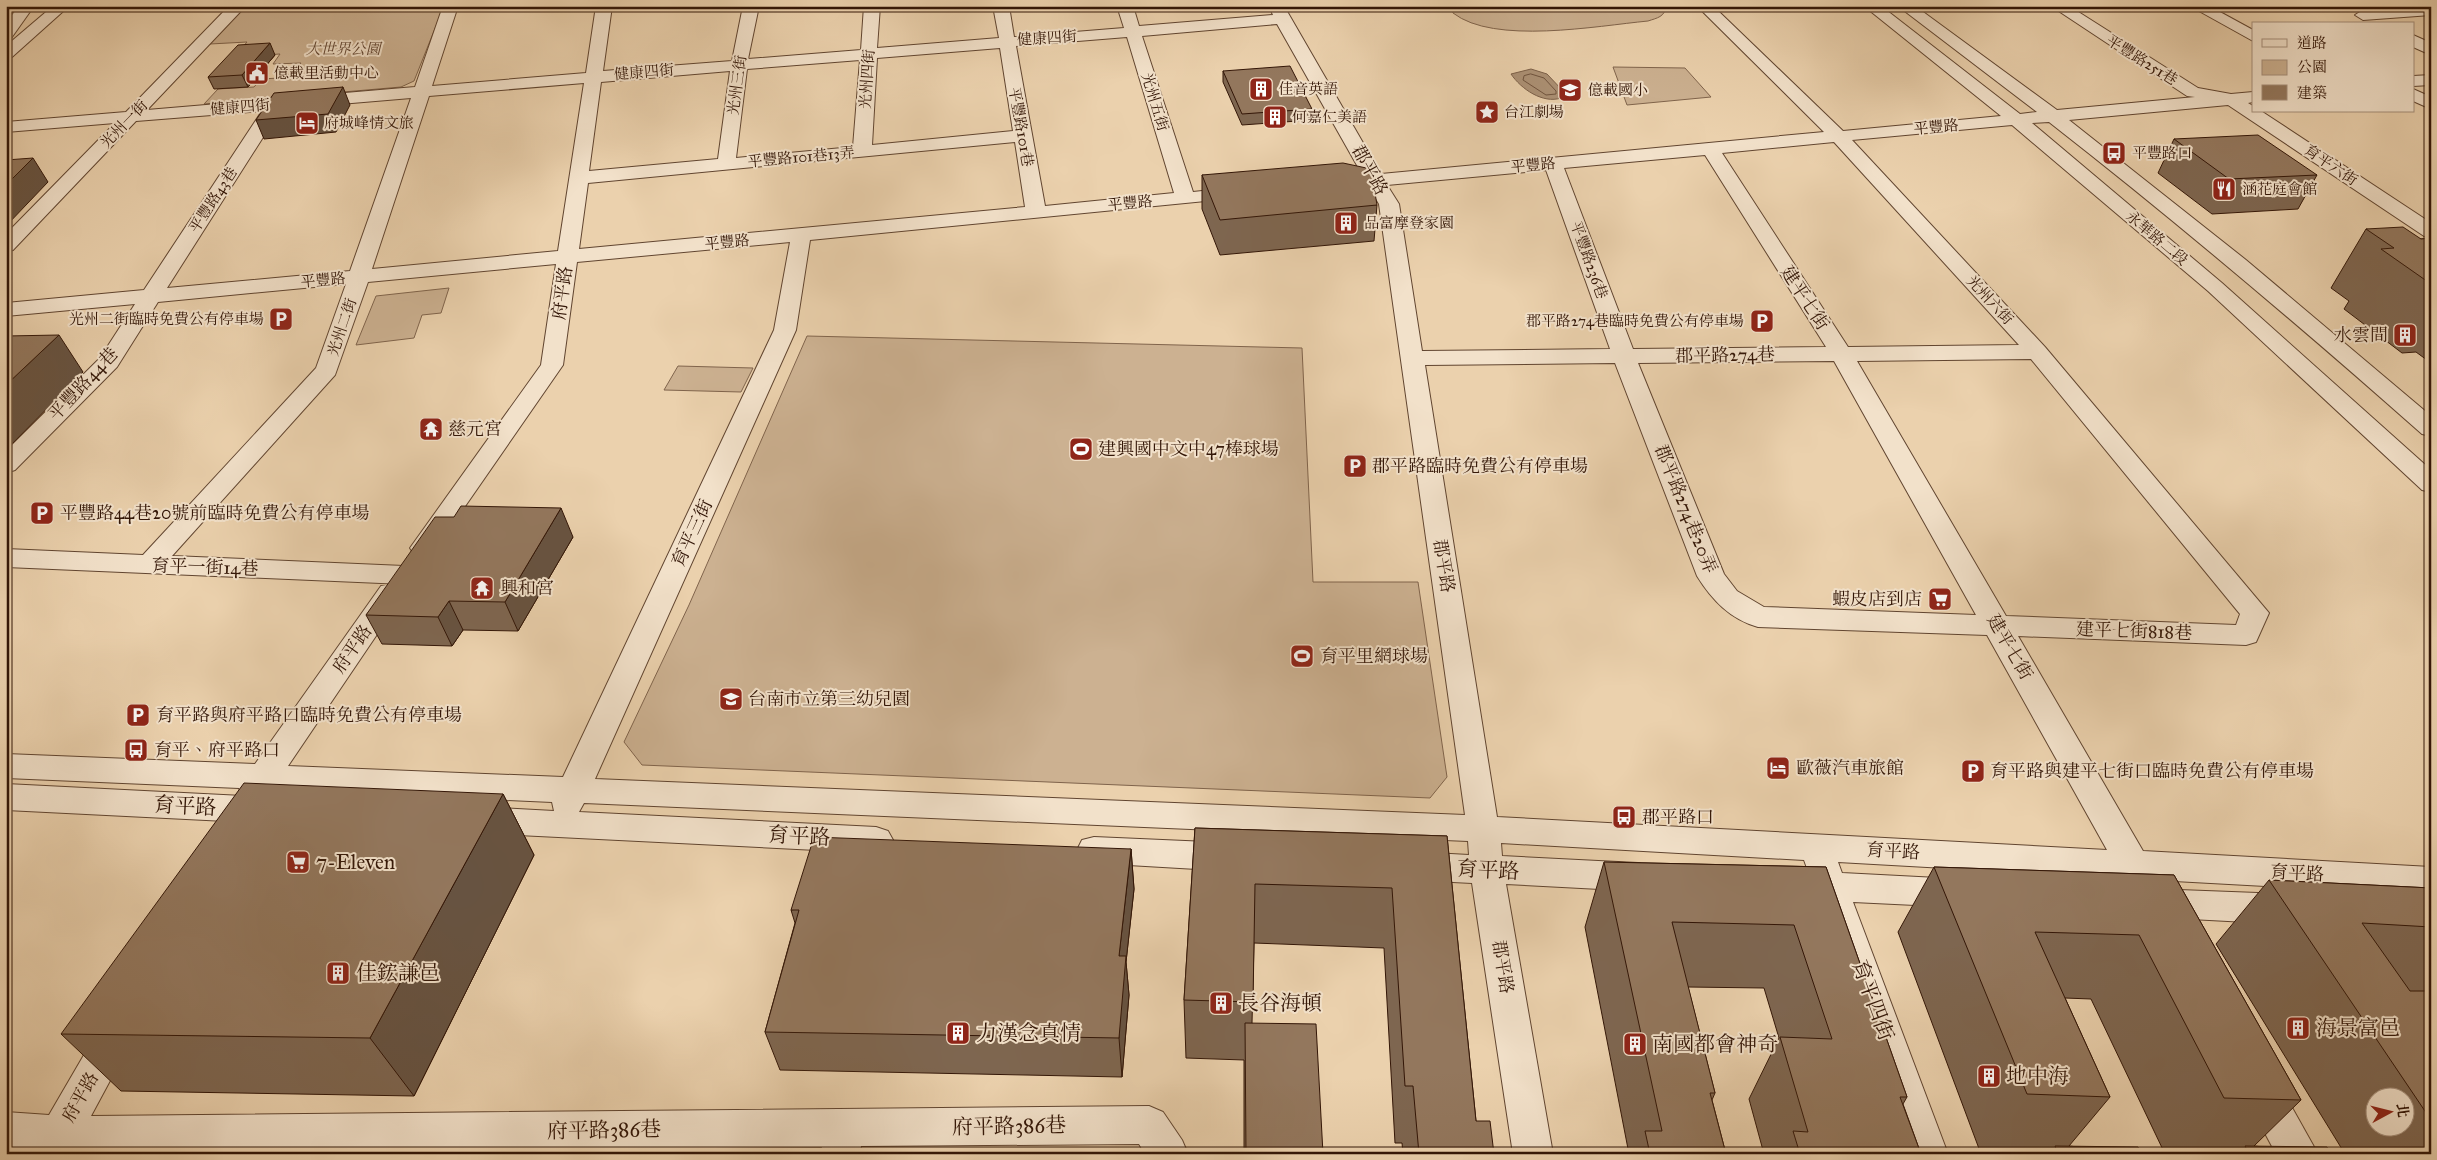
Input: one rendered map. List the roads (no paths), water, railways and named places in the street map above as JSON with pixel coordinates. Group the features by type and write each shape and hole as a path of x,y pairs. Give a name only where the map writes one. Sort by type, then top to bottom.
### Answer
{"street":[{"path":"6,34 27,6"},
{"path":"6,34 42,6"},
{"path":"6,54 62,6"},
{"name":"光州一街","path":"6,246 236,8 244,6"},
{"name":"光州二街","path":"150,564 327,370 451,6"},
{"name":"府平路","path":"225,843 262,777 552,365 604,6"},
{"name":"光州三街","path":"726,165 739,64 751,6"},
{"name":"光州四街","path":"862,152 872,6"},
{"name":"平豐路101巷","path":"1001,6 1036,212"},
{"name":"光州五街","path":"1125,6 1185,198"},
{"name":"光州六街","path":"1704,6 1838,136 2037,352 2255,613"},
{"name":"永華路二段","path":"1871,6 2018,120 2214,287 2431,484"},
{"name":"永華路二段","path":"1905,6 2055,116 2204,237 2431,429"},
{"name":"平豐路251巷","path":"2058,6 2193,92 2231,99"},
{"path":"2197,6 2252,35"},
{"path":"2347,6 2377,22"},
{"path":"2363,15 2431,10"},
{"name":"健康四街","path":"6,127 1006,41 1133,33 1279,13"},
{"name":"郡平路","path":"1279,13 1388,204 1484,829 1487,870 1533,1154"},
{"path":"2414,41 2431,50"},
{"path":"2414,81 2431,80"},
{"path":"2414,95 2431,104"},
{"name":"平豐路","path":"1319,185 2252,97"},
{"name":"育平六街","path":"2231,99 2431,232"},
{"name":"平豐路43巷","path":"151,297 275,104"},
{"name":"平豐路101巷13弄","path":"579,178 1022,136"},
{"name":"建平七街","path":"1710,148 1841,353 1998,626 2132,864 2140,902 2175,938"},
{"name":"平豐路236巷","path":"1553,163 1624,356"},
{"name":"平豐路","path":"6,310 1261,191"},
{"name":"育平三街","path":"559,824 786,330 801,235"},
{"name":"平豐路44巷","path":"6,465 109,362 151,297"},
{"name":"郡平路274巷","path":"1412,358 2037,352"},
{"name":"郡平路274巷20弄","path":"1624,356 1711,576 1727,598 1758,617 1998,626"},
{"name":"育平一街14巷","path":"6,558 404,575"},
{"name":"建平七街818巷","path":"1998,626 2246,635 2255,613"},
{"name":"育平路","path":"6,766 1484,829 2431,881"},
{"name":"育平路","path":"6,797 294,811"},
{"name":"育平路","path":"451,819 908,841"},
{"name":"育平四街","path":"1816,847 1928,1154"},
{"path":"1068,849 1258,858"},
{"name":"育平路","path":"1388,865 1665,879"},
{"path":"1763,884 1989,895"},
{"name":"育平路","path":"2140,902 2312,911"},
{"name":"府平路","path":"53,1144 132,1006"},
{"path":"2249,1067 2298,1154"},
{"name":"府平路386巷","path":"6,1131 53,1144 1158,1139"}],"water":[{"path":"1531,69 1547,74 1564,92 1561,98 1547,99 1533,94 1520,85 1511,74"}],"place":[{"name":"億載里活動中心","path":"257,73"},
{"name":"佳音英語","path":"1261,89"},
{"name":"億載國小","path":"1570,90"},
{"name":"台江劇場","path":"1487,112"},
{"name":"何嘉仁美語","path":"1275,117"},
{"name":"府城峰情文旅","path":"307,123"},
{"name":"平豐路口","path":"2114,153"},
{"name":"涵花庭會館","path":"2224,189"},
{"name":"品富摩登家園","path":"1346,223"},
{"name":"光州二街臨時免費公有停車場","path":"281,319"},
{"name":"郡平路274巷臨時免費公有停車場","path":"1762,321"},
{"name":"水雲間","path":"2405,335"},
{"name":"慈元宮","path":"431,429"},
{"name":"建興國中文中47棒球場","path":"1081,449"},
{"name":"郡平路臨時免費公有停車場","path":"1355,466"},
{"name":"平豐路44巷20號前臨時免費公有停車場","path":"42,513"},
{"name":"興和宮","path":"482,588"},
{"name":"蝦皮店到店","path":"1940,599"},
{"name":"育平里網球場","path":"1302,656"},
{"name":"台南市立第三幼兒園","path":"731,699"},
{"name":"育平路與府平路口臨時免費公有停車場","path":"138,715"},
{"name":"育平、府平路口","path":"136,750"},
{"name":"歐薇汽車旅館","path":"1778,768"},
{"name":"育平路與建平七街口臨時免費公有停車場","path":"1973,771"},
{"name":"郡平路口","path":"1624,817"},
{"name":"7-Eleven","path":"298,862"},
{"name":"佳鋐謙邑","path":"338,973"},
{"name":"長谷海頓","path":"1221,1003"},
{"name":"海景富邑","path":"2298,1028"},
{"name":"力漢念真情","path":"958,1033"},
{"name":"南國都會神奇","path":"1635,1044"},
{"name":"地中海","path":"1989,1076"}],"park label":[{"name":"大世界公園","path":"343,49"}]}
